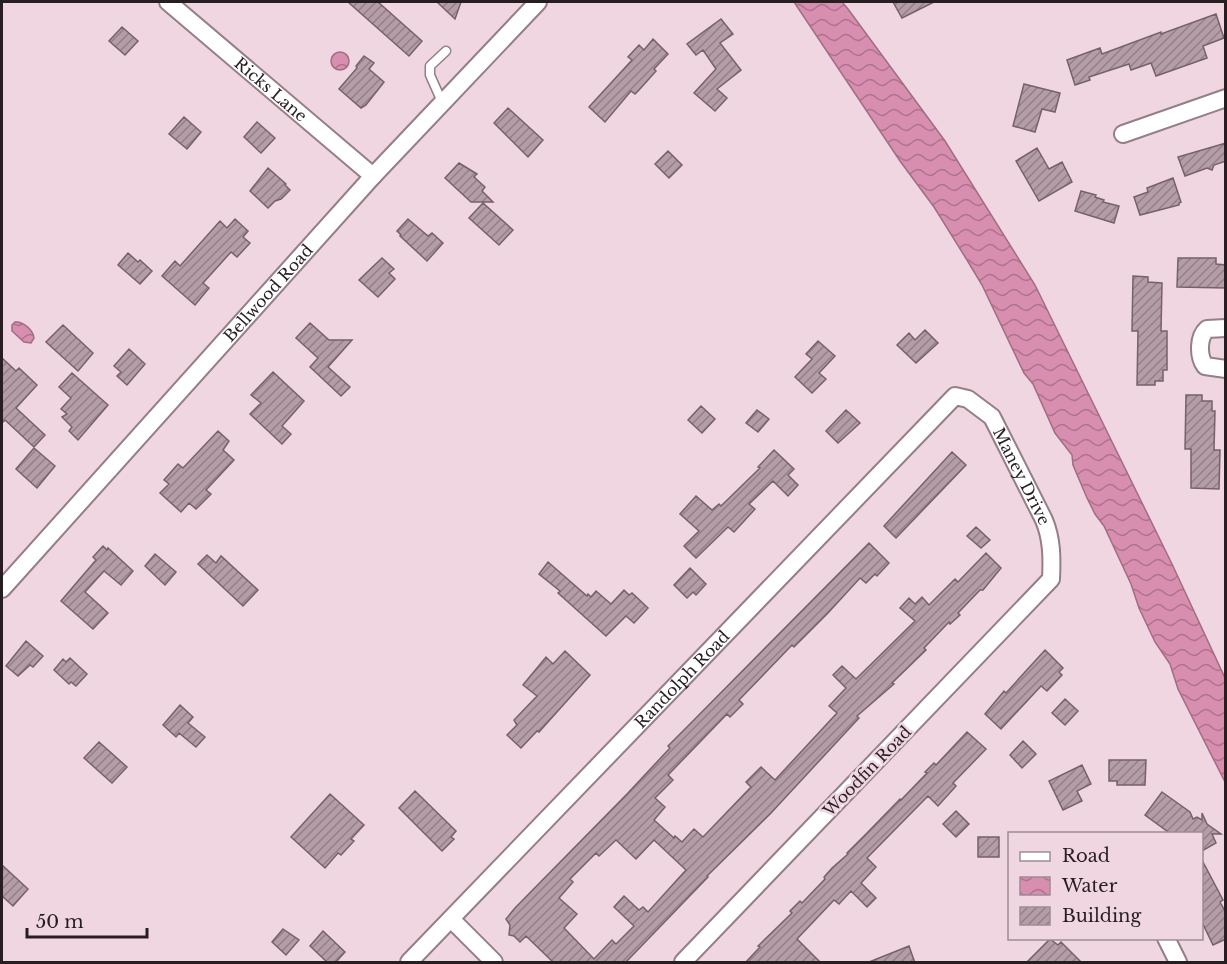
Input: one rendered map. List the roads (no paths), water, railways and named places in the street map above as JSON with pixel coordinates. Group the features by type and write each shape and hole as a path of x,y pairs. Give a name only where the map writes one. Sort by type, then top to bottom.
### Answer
{"street":[{"name":"Ricks Lane","path":"168,2 372,176"},
{"name":"Bellwood Road","path":"2,589 372,176 538,2"},
{"path":"1123,135 1226,98"},
{"path":"1226,328 1207,328 1201,339 1201,359 1205,366 1226,369"},
{"name":"Maney Drive","path":"955,396 968,399 980,407 992,417 999,427 1049,531 1052,556 1051,579"},
{"name":"Randolph Road","path":"409,963 955,396"},
{"name":"Woodfin Road","path":"682,963 1051,579"},
{"path":"451,919 494,963"},
{"path":"1166,940 1173,962"}],"lane":[{"path":"441,102 430,75 430,66 446,51"}],"water":[{"path":"794,2 842,2 848,9 945,141 1035,285 1172,564 1225,678 1225,782 1178,689 1170,664 1155,642 1104,526 1087,498 1073,465 1072,455 1055,433 1033,384 1024,373 982,285 934,207 900,161"},
{"path":"340,52 346,55 349,61 346,67 340,70 334,67 331,61 334,55"},
{"path":"15,322 30,329 34,338 31,343 24,342 12,331 12,325"}]}
